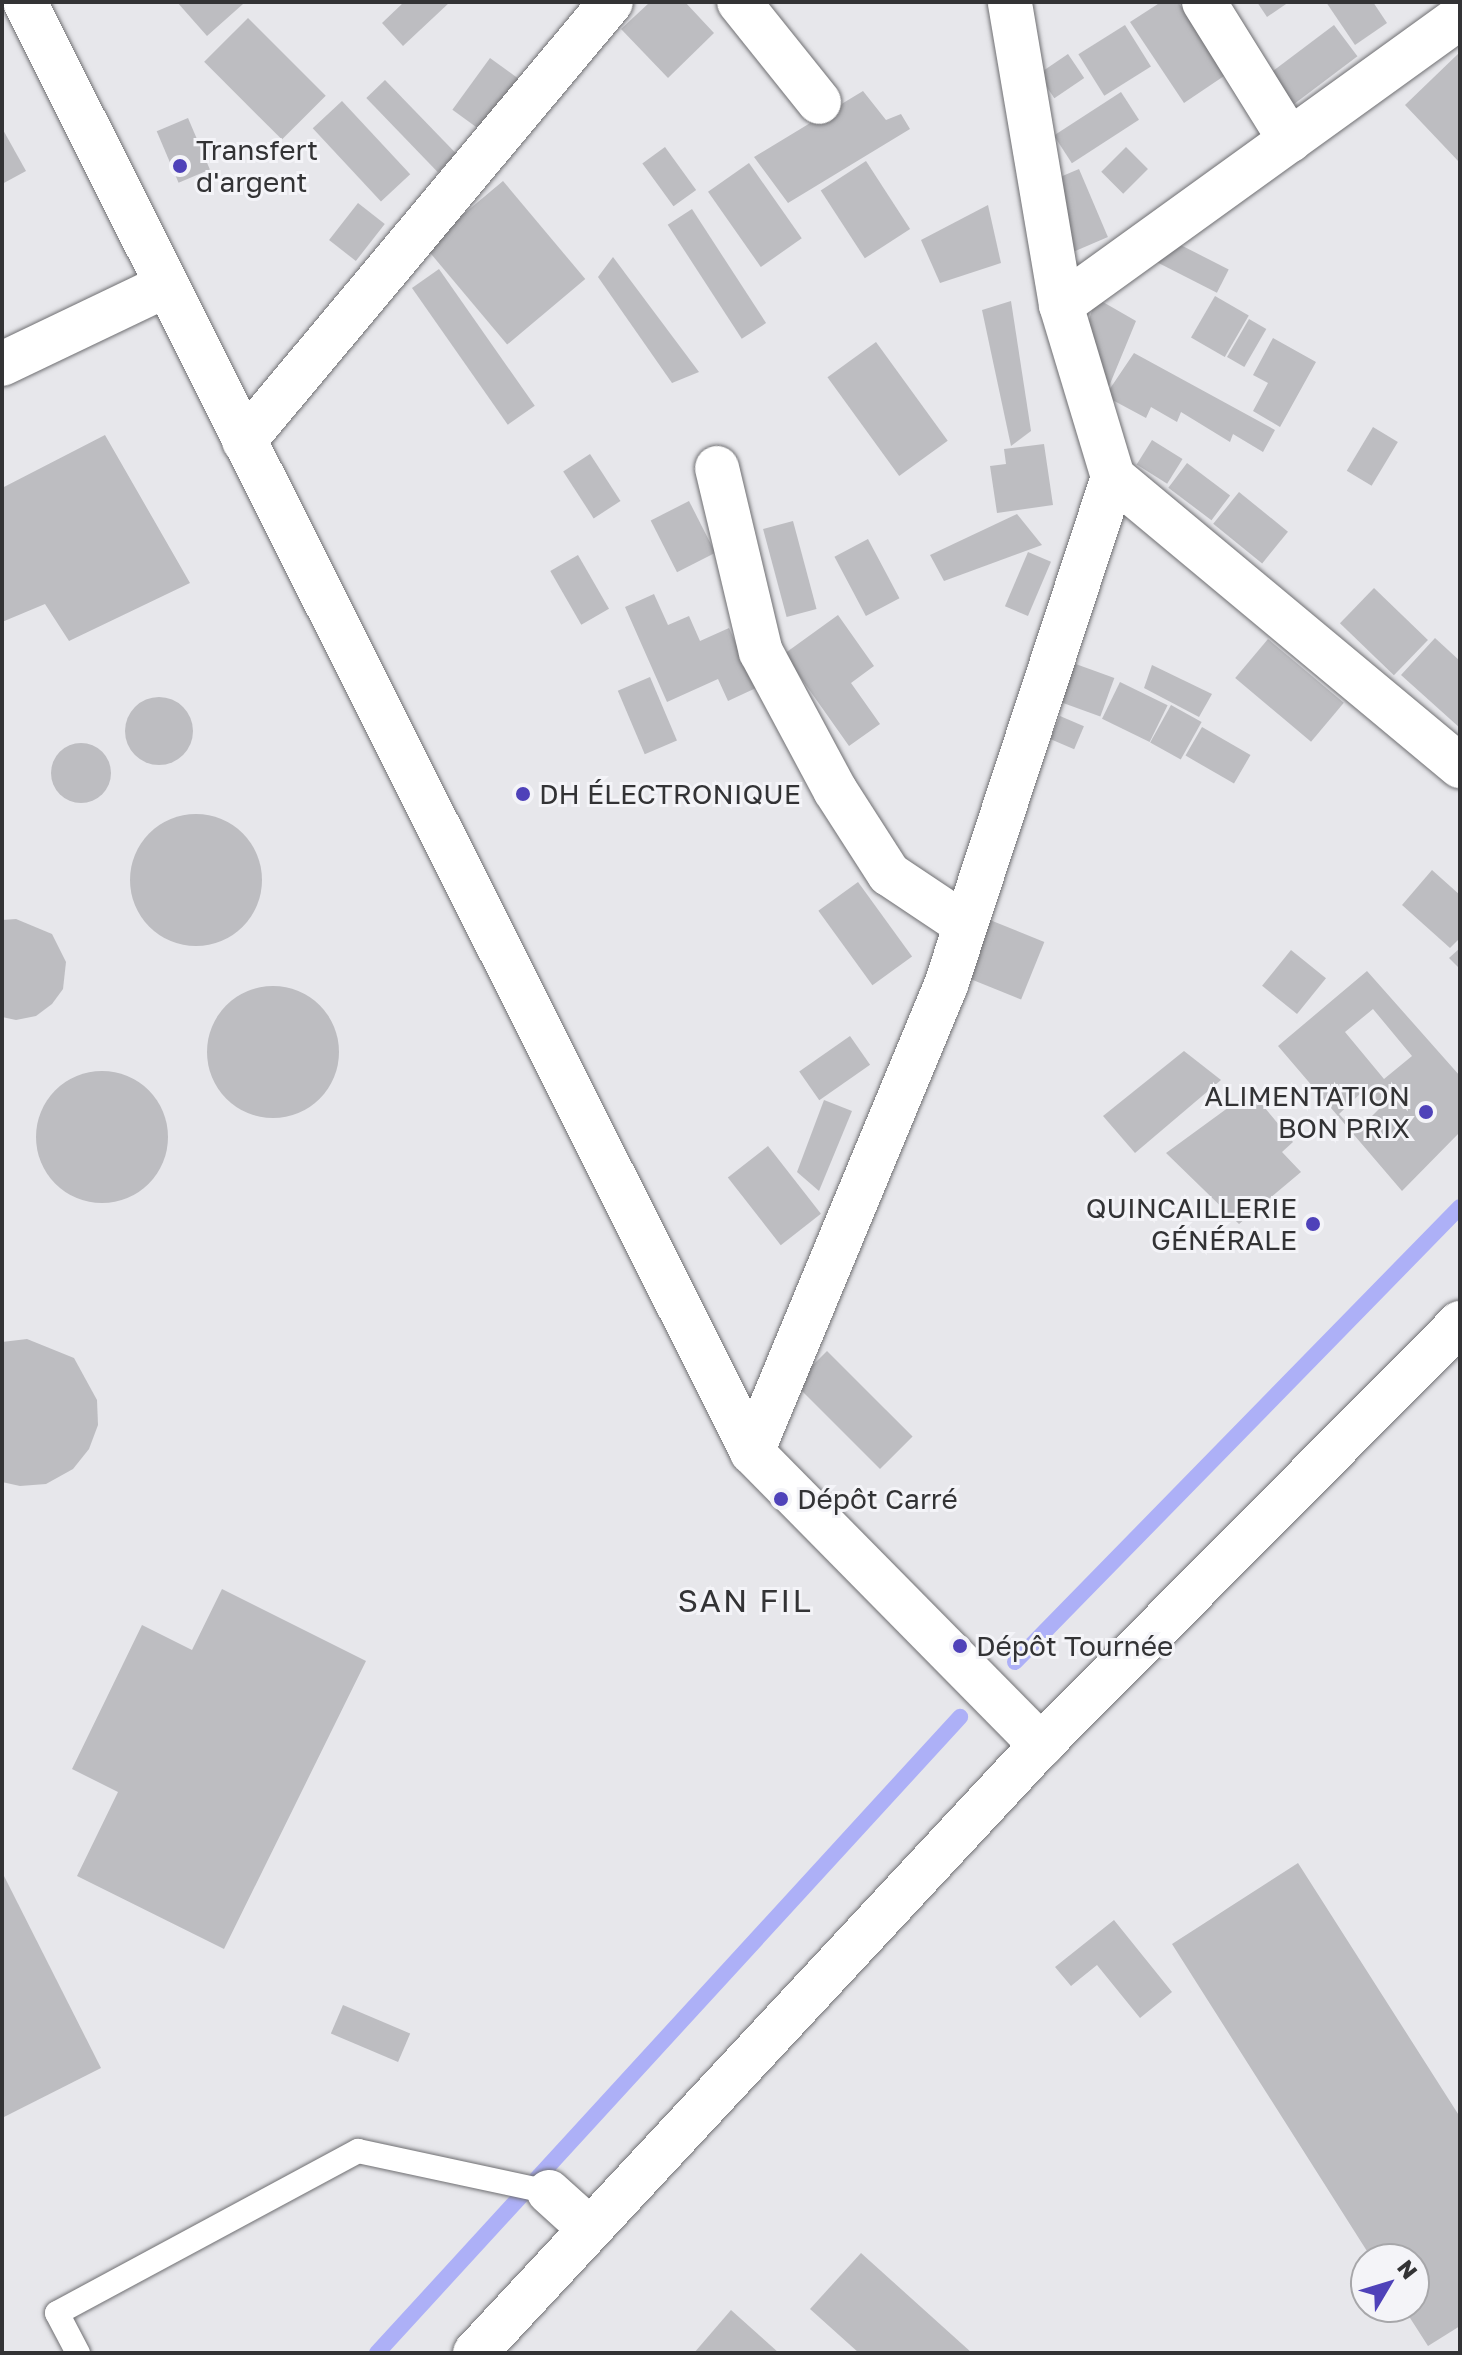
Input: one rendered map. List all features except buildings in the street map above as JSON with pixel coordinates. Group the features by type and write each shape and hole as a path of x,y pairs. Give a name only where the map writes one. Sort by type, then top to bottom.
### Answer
{"street":[{"path":"25,2 752,1452 1041,1745"},
{"path":"739,2 819,102"},
{"path":"1010,2 1061,305 1113,477 1460,766"},
{"path":"1204,2 1290,140"},
{"path":"244,441 588,11"},
{"path":"1061,305 1460,17"},
{"path":"2,364 165,286"},
{"path":"717,468 761,652 835,790 889,874 964,924"},
{"path":"752,1452 946,985 1113,477"},
{"path":"492,2347 590,2229 1041,1745 1460,1323"},
{"path":"549,2192 590,2229"}],"lane":[{"path":"78,2353 57,2313 358,2151 549,2192"}],"waterway":[{"path":"1015,1662 1460,1207"},
{"path":"377,2353 960,1717"}],"place":[{"name":"Transfert d'argent","path":"180,166"},
{"name":"DH ÉLECTRONIQUE","path":"523,794"},
{"name":"ALIMENTATION BON PRIX","path":"1426,1112"},
{"name":"QUINCAILLERIE GÉNÉRALE","path":"1313,1224"},
{"name":"Dépôt Carré","path":"781,1499"},
{"name":"Dépôt Tournée","path":"960,1646"}],"district":[{"name":"SAN FIL","path":"745,1600"}]}
